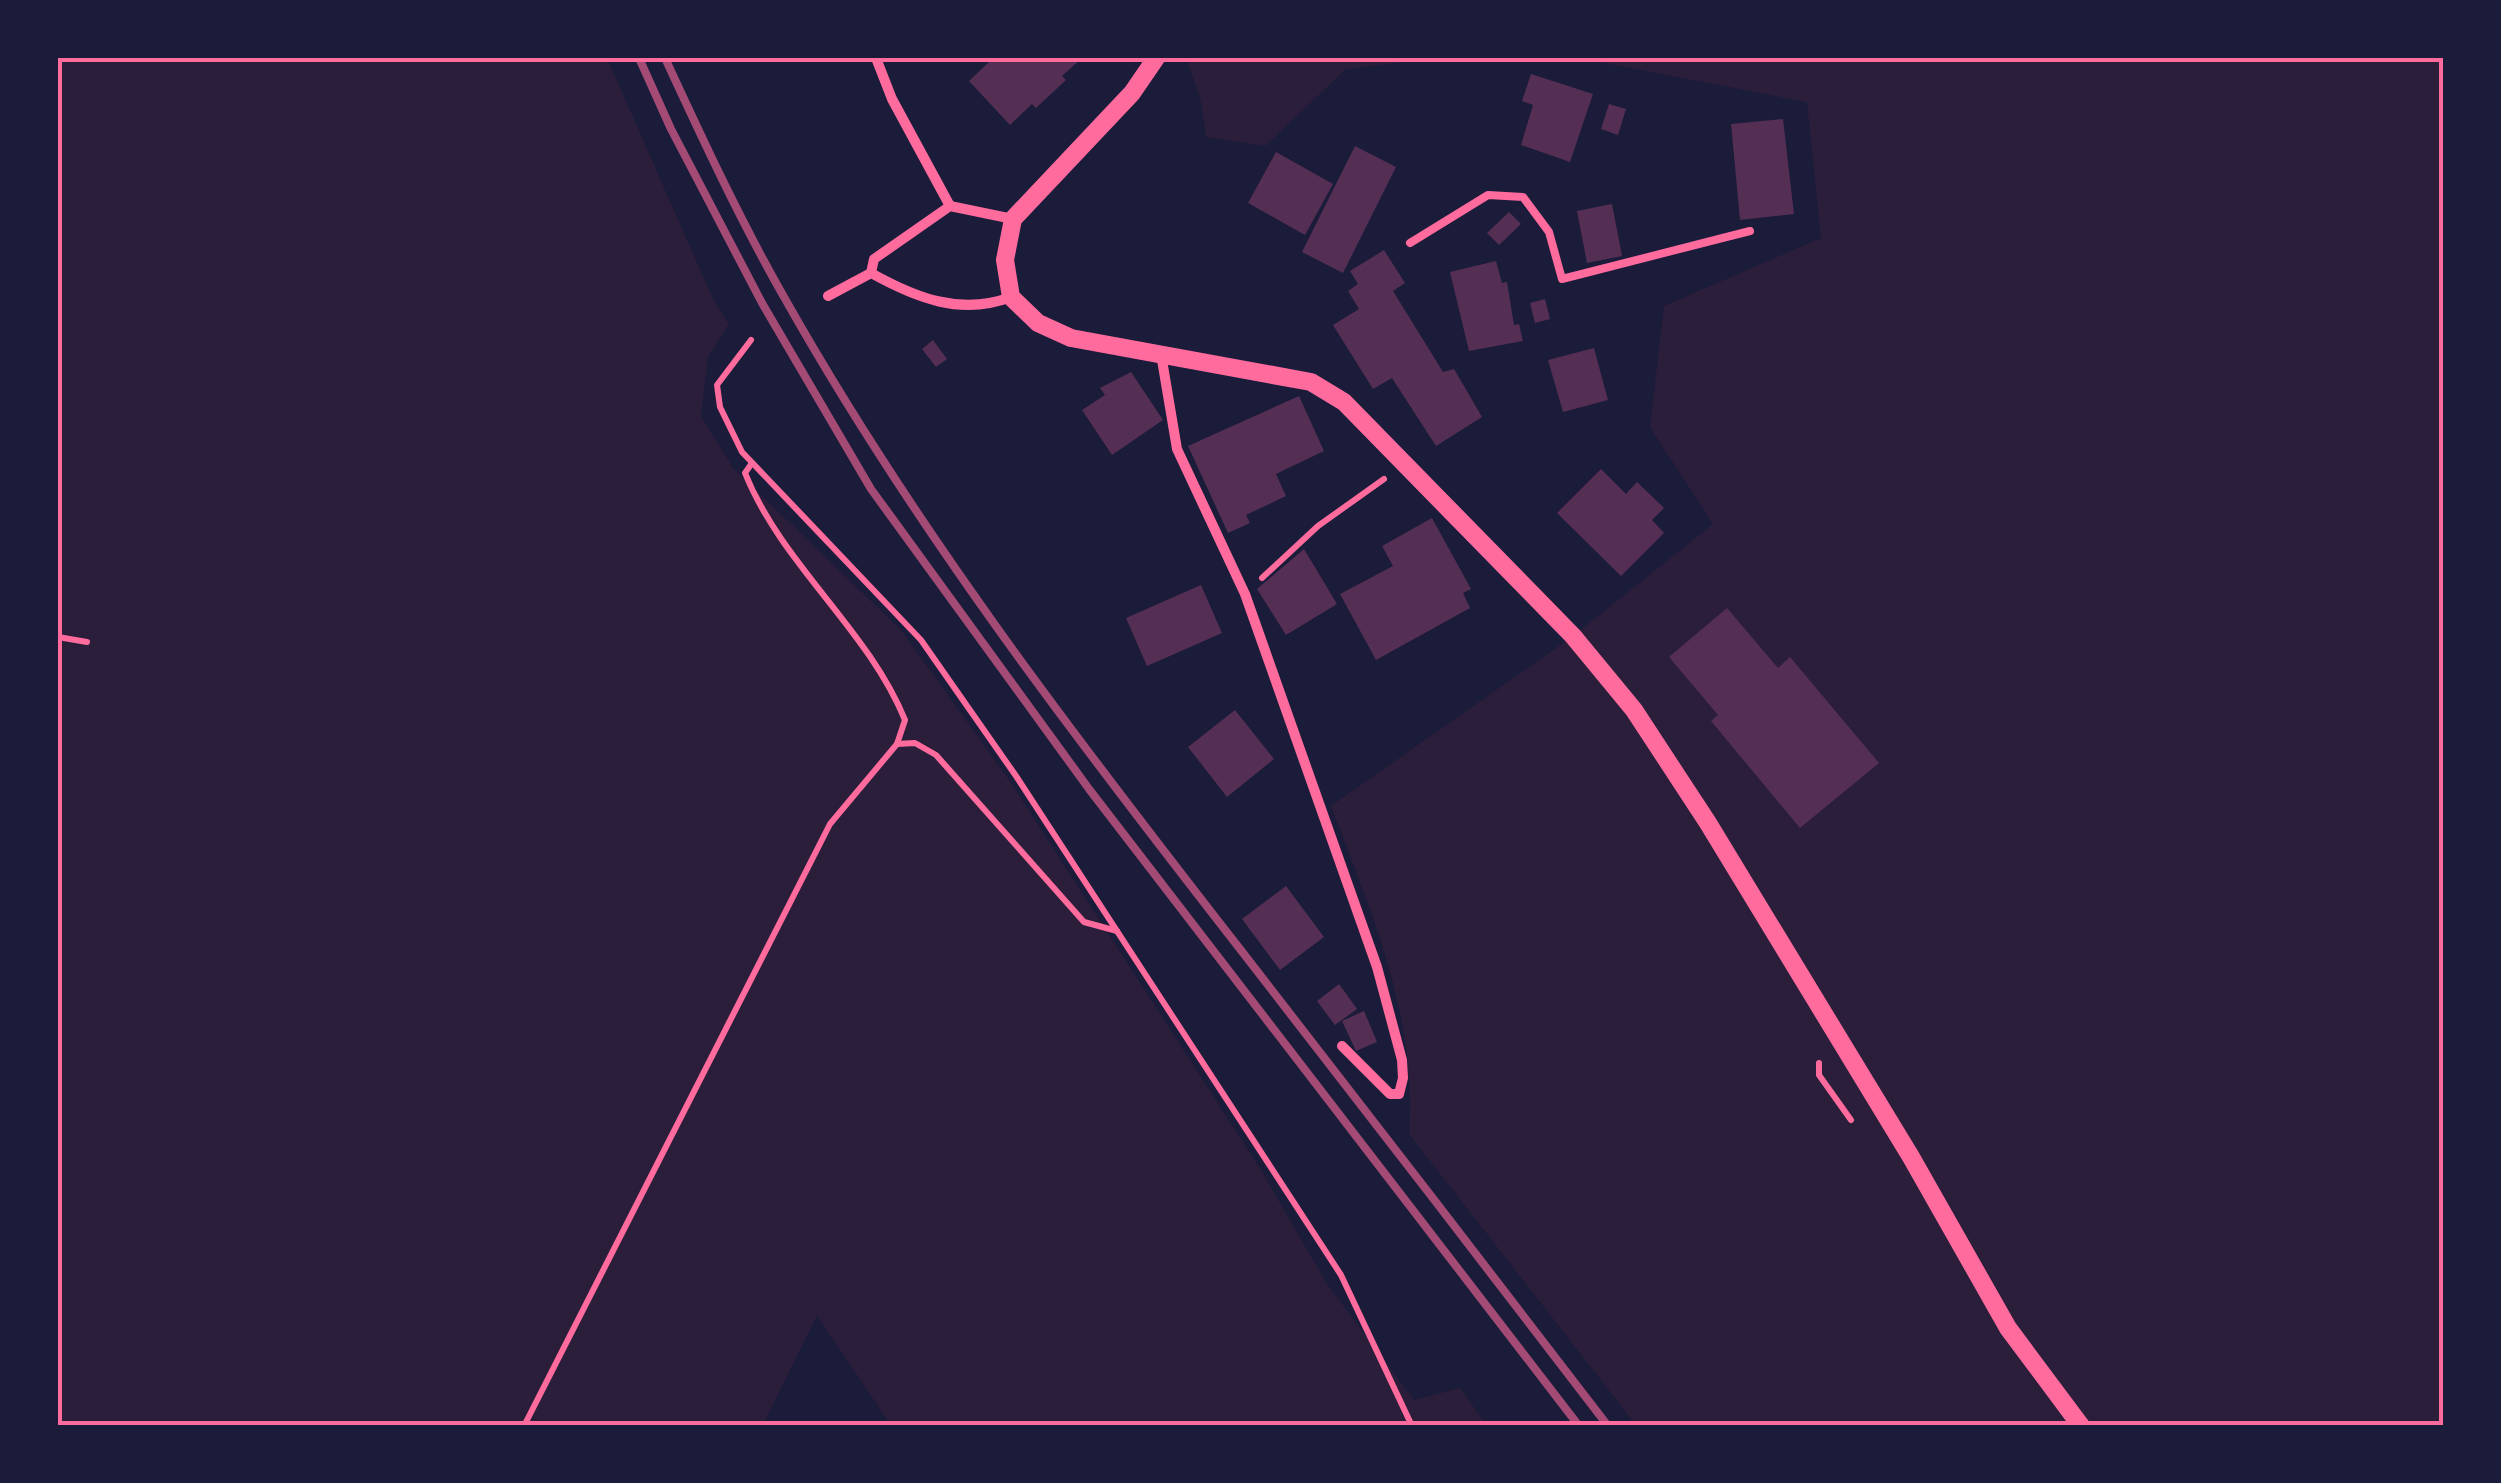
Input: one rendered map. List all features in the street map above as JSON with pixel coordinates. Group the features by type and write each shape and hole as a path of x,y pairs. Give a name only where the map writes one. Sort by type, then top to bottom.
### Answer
{"street":[{"path":"876,58 892,99 950,206"},
{"path":"1156,58 1132,93 1014,219 1005,260 1011,297 1038,322 1071,338 1311,382 1344,402 1574,636 1634,710 1708,823 1911,1157 2008,1328 2081,1426"},
{"path":"871,274 874,259 950,206 1014,219"},
{"path":"828,296 871,274"},
{"path":"871,274 913,296 956,305 989,305 1011,297"},
{"path":"1161,354 1177,449 1245,594 1377,967 1402,1060 1404,1078 1399,1094 1390,1094 1342,1046"}],"lane":[{"path":"1410,243 1488,195 1523,198 1549,232 1562,279 1750,232"}],"path":[{"path":"751,340 717,385 720,407 742,452 921,640 1119,931 1342,1275 1412,1426"},
{"path":"524,1426 830,824 898,744 905,720 891,686 759,508 745,473 752,463"},
{"path":"1245,594 1318,526 1406,464"},
{"path":"58,637 87,642"},
{"path":"898,744 915,742 936,755 1084,922 1119,931"}],"shaded area":[{"path":"58,58 607,58 713,299 729,324 708,357 701,416 733,468 901,630 1009,780 1261,1170 1327,1284 1414,1400 1460,1388 1487,1425 891,1425 817,1316 763,1425 58,1425"},
{"path":"1186,58 1442,58 1346,69 1265,146 1206,137 1201,100"},
{"path":"1578,58 2443,58 2443,1425 1636,1425 1409,1134 1410,1091 1399,1007 1376,926 1331,806 1573,636 1713,524 1650,427 1664,306 1821,238 1807,102"}],"building":[{"path":"993,58 1082,58 1062,76 1066,80 1036,108 1032,104 1010,125 969,81"},
{"path":"1531,74 1593,94 1570,162 1521,145 1533,105 1522,101"},
{"path":"1609,104 1626,109 1618,135 1601,129"},
{"path":"1783,119 1794,214 1740,220 1731,124"},
{"path":"1355,146 1396,167 1343,273 1302,252"},
{"path":"1276,152 1333,184 1305,235 1248,203"},
{"path":"1612,204 1622,256 1587,263 1577,211"},
{"path":"1509,212 1521,224 1499,245 1487,233"},
{"path":"1384,250 1405,283 1393,291 1443,372 1454,369 1482,417 1436,446 1392,378 1373,389 1333,325 1359,309 1348,291 1358,284 1350,271"},
{"path":"1496,261 1502,283 1507,282 1514,325 1519,324 1523,341 1469,351 1450,272"},
{"path":"1545,299 1550,319 1535,323 1530,303"},
{"path":"933,340 947,359 936,367 922,349"},
{"path":"1594,348 1608,400 1563,412 1548,360"},
{"path":"1131,372 1163,420 1112,455 1082,410 1105,395 1100,388"},
{"path":"1299,396 1324,451 1276,474 1286,496 1246,515 1250,523 1228,533 1188,446"},
{"path":"1601,469 1626,494 1637,482 1664,508 1652,520 1664,533 1621,576 1557,513"},
{"path":"1432,518 1471,589 1463,593 1470,608 1376,660 1340,594 1393,566 1382,546"},
{"path":"1304,549 1337,604 1286,635 1257,589"},
{"path":"1201,585 1222,633 1147,666 1126,618"},
{"path":"1727,608 1778,668 1790,657 1879,763 1800,828 1711,721 1718,715 1669,657"},
{"path":"1235,710 1274,759 1227,797 1188,747"},
{"path":"1286,886 1324,937 1280,970 1242,919"},
{"path":"1339,984 1357,1009 1335,1025 1317,1001"},
{"path":"1364,1011 1377,1042 1356,1051 1342,1021"}],"railway":[{"path":"639,58 671,129 762,303 871,489 1089,789 1579,1426"},
{"path":"665,58 784,297 834,383 942,550 1118,791 1608,1426"}]}
